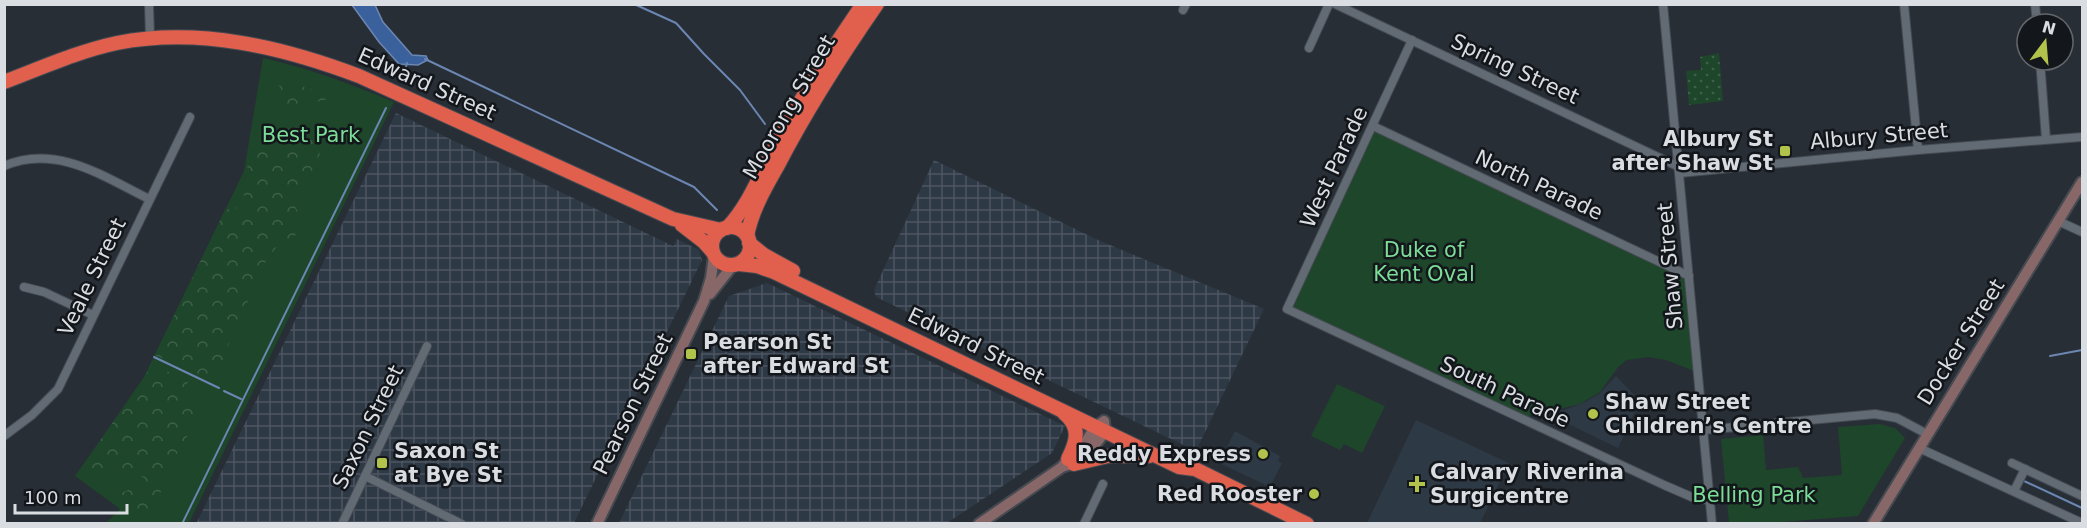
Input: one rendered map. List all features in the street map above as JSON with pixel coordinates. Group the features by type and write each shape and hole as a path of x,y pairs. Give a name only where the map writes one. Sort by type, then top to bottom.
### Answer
{"highway":[{"name":"Moorong Street","path":"724,229 742,210 782,134 831,51 863,4"},
{"name":"Moorong Street","path":"748,239 756,206 791,139 841,55 877,4"},
{"name":"Edward Street","path":"4,82 115,44 150,38 192,38 240,42 279,50 317,60 367,80 673,219 696,235 713,253"},
{"name":"Edward Street","path":"673,219 724,229"},
{"path":"736,228 748,239 747,255 736,265 723,264 713,253 714,238 724,229 736,228"},
{"name":"Edward Street","path":"748,239 772,261 1157,456 1179,466 1195,469 1307,524"},
{"name":"Edward Street","path":"736,265 757,266 774,272 1059,409 1184,459 1195,469"},
{"path":"1059,409 1073,423 1077,434 1068,464 1128,454 1157,456"}],"main road":[{"name":"Docker Street","path":"1873,524 2082,182"},
{"name":"Pearson Street","path":"597,524 704,301 711,278 713,253"},
{"name":"Pearson Street","path":"704,301 736,265"},
{"path":"979,524 1068,464 1086,457 1101,426"}],"street":[{"path":"149,4 150,38"},
{"path":"1309,48 1329,4"},
{"name":"Spring Street","path":"1335,4 1679,170"},
{"name":"Shaw Street","path":"1663,4 1712,524"},
{"path":"1904,4 1918,150"},
{"name":"West Parade","path":"1287,309 1412,40"},
{"path":"2041,72 2046,139"},
{"name":"Veale Street","path":"4,435 32,415 58,389 190,117"},
{"name":"North Parade","path":"1372,126 1689,276"},
{"name":"Albury Street","path":"1679,170 2082,137"},
{"path":"4,166 39,157 58,159 81,165 150,200"},
{"path":"2058,220 2082,232"},
{"path":"24,287 44,292 93,315"},
{"name":"South Parade","path":"1287,309 1664,485 1694,498 1709,500"},
{"name":"Saxon Street","path":"342,524 427,346"},
{"path":"1704,430 1875,414 1897,418 1927,435"},
{"path":"1919,447 2082,523"},
{"path":"2012,463 2082,496"},
{"path":"2014,491 2025,469"},
{"path":"365,476 462,524"},
{"path":"1084,524 1103,484"}],"shaded area":[{"path":"396,113 673,246 677,239 699,250 702,260 574,523 196,524"},
{"path":"934,160 1098,240 1264,309 1196,451 876,297 874,290"},
{"path":"767,283 1065,426 1052,453 947,523 619,523 729,296"},
{"name":"Shaw Street Children’s Centre","path":"1616,376 1640,401 1618,448 1554,417 1553,412 1567,409 1599,394"},
{"name":"Calvary Riverina Surgicentre","path":"1416,420 1509,463 1480,523 1367,523"},
{"path":"1235,431 1280,456 1278,461 1282,463 1270,487 1219,463"}],"green space":[{"path":"1719,53 1723,101 1689,105 1686,71 1701,70 1700,57"},
{"name":"Best Park","path":"263,58 329,77 394,102 189,523 106,523 120,509 75,476 140,385 244,171"},
{"path":"282,81 339,97 265,113"},
{"path":"338,116 295,206 302,221 294,238 278,245 266,261 225,352 220,371 213,381 155,355 226,208 265,228 265,219 235,208 238,202 245,199 242,190 247,167 272,133"},
{"name":"Duke of Kent Oval","path":"1373,126 1689,276 1694,371 1666,360 1648,357 1627,360 1619,366 1600,392 1580,404 1546,412 1535,412 1524,421 1287,309"},
{"path":"153,364 187,381 198,406 184,445 167,466 164,486 143,523 136,523 133,516 135,508 120,505 121,493 146,483 143,477 79,471"},
{"path":"1337,384 1385,406 1362,453 1344,444 1340,450 1311,436"},
{"name":"Belling Park","path":"1879,424 1895,428 1905,438 1858,516 1770,523 1729,523 1721,439 1763,435 1766,470 1798,467 1803,478 1842,475 1838,427"}],"water":[{"path":"352,5 375,5 383,22 412,55 426,56 428,60 418,65 399,64 379,42"}],"waterway":[{"path":"634,4 676,23 740,90 765,124"},
{"path":"425,59 694,187 717,210"},
{"path":"402,81 407,63"},
{"path":"182,524 386,108"},
{"path":"2050,356 2082,350"},
{"path":"154,357 219,388"},
{"path":"224,391 241,399"},
{"path":"2024,481 2082,508"}],"place":[{"name":"Albury St after Shaw St","path":"1785,151"},
{"name":"Pearson St after Edward St","path":"691,354"},
{"name":"Shaw Street Children’s Centre","path":"1593,414"},
{"name":"Reddy Express","path":"1263,454"},
{"name":"Saxon St at Bye St","path":"382,463"},
{"name":"Calvary Riverina Surgicentre","path":"1417,484"},
{"name":"Red Rooster","path":"1314,494"}]}
